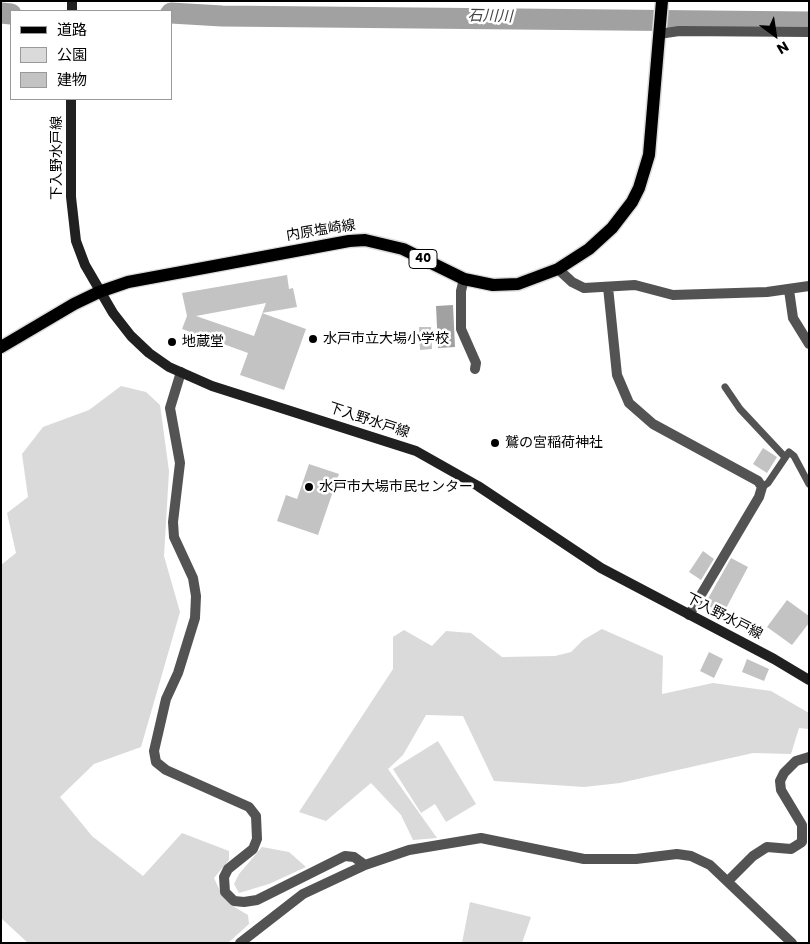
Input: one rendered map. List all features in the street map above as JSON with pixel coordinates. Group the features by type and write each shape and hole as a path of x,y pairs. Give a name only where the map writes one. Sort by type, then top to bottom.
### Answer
{"main road":[{"name":"内原塩崎線","path":"1,347 99,292 128,282 328,244 365,240 403,249 464,279 477,283 508,285 534,280 558,269 589,249 612,228 632,202 639,188 649,155 662,1"},
{"name":"下入野水戸線","path":"71,100 72,223 81,256 99,292 122,326 139,345 158,360 212,386 416,452 478,486 578,554 809,680"}],"street":[{"path":"660,26 679,31 809,32"},
{"path":"558,269 572,282 584,288 635,285 673,295 789,290 809,286"},
{"path":"464,279 461,291 461,329 476,363 475,369"},
{"path":"608,287 617,375 629,403 653,424 758,480 762,487 760,496 689,615"},
{"path":"789,290 793,318 809,344"},
{"path":"181,372 170,408 180,463 173,522 174,538 193,578 196,596 195,618 178,673 166,699 154,751 156,762 166,770 249,807 256,816 257,839 253,849 228,869 224,877 225,892 234,901 257,900 345,856 354,857 365,865"},
{"path":"728,881 753,856 767,847 791,849 802,842 802,825 781,790 780,781 784,773 796,761 809,757"},
{"path":"240,943 303,894 365,865 409,850 481,838 584,859 636,858 677,854 691,856 710,865 792,943"}],"lane":[{"path":"725,386 740,410 784,456"},
{"path":"762,487 768,483 784,456 789,452 794,456 809,484"}],"green space":[{"path":"121,386 146,392 160,405 169,471 164,556 180,612 141,747 94,764 60,797 92,836 143,876 182,833 229,851 229,860 214,878 221,893 231,905 248,915 249,924 228,943 28,943 1,918 1,565 16,553 7,513 28,497 22,454 43,427 89,410"},
{"path":"602,629 663,656 662,694 713,683 771,691 809,713 809,729 799,728 791,754 753,753 620,783 584,787 494,781 463,716 426,715 403,755 388,769 437,838 413,840 401,815 371,783 326,821 299,812 393,669 393,637 404,630 432,646 446,631 471,633 502,657 555,656 571,652 583,640"},
{"path":"438,741 476,804 446,822 435,804 421,813 393,769"},
{"path":"262,847 289,852 306,867 269,884 239,893 234,884 239,874"},
{"path":"470,902 531,917 522,943 462,943"}],"shaded area":[{"path":"453,305 455,347 438,348 436,306"}],"building":[{"path":"287,275 289,289 293,288 297,307 262,313 306,329 284,390 240,375 248,353 182,329 187,316 182,293","holes":["266,303 254,336 196,316"]},
{"path":"419,327 431,327 432,349 420,350"},
{"path":"763,448 777,457 767,473 753,464"},
{"path":"309,464 339,474 318,535 277,521 286,495 297,499"},
{"path":"703,551 714,559 701,580 689,572"},
{"path":"731,558 748,567 723,614 705,604"},
{"path":"787,600 809,616 809,623 792,645 767,627"},
{"path":"709,652 723,659 714,678 700,671"},
{"path":"747,659 769,669 764,681 742,672"}],"waterway":[{"name":"石川川","path":"1,13 10,14"},
{"name":"石川川","path":"172,13 222,16 809,22"}],"place":[{"name":"水戸市立大場小学校","path":"313,339"},
{"name":"地蔵堂","path":"172,342"},
{"name":"鷲の宮稲荷神社","path":"495,443"},
{"name":"水戸市大場市民センター","path":"309,487"}]}
